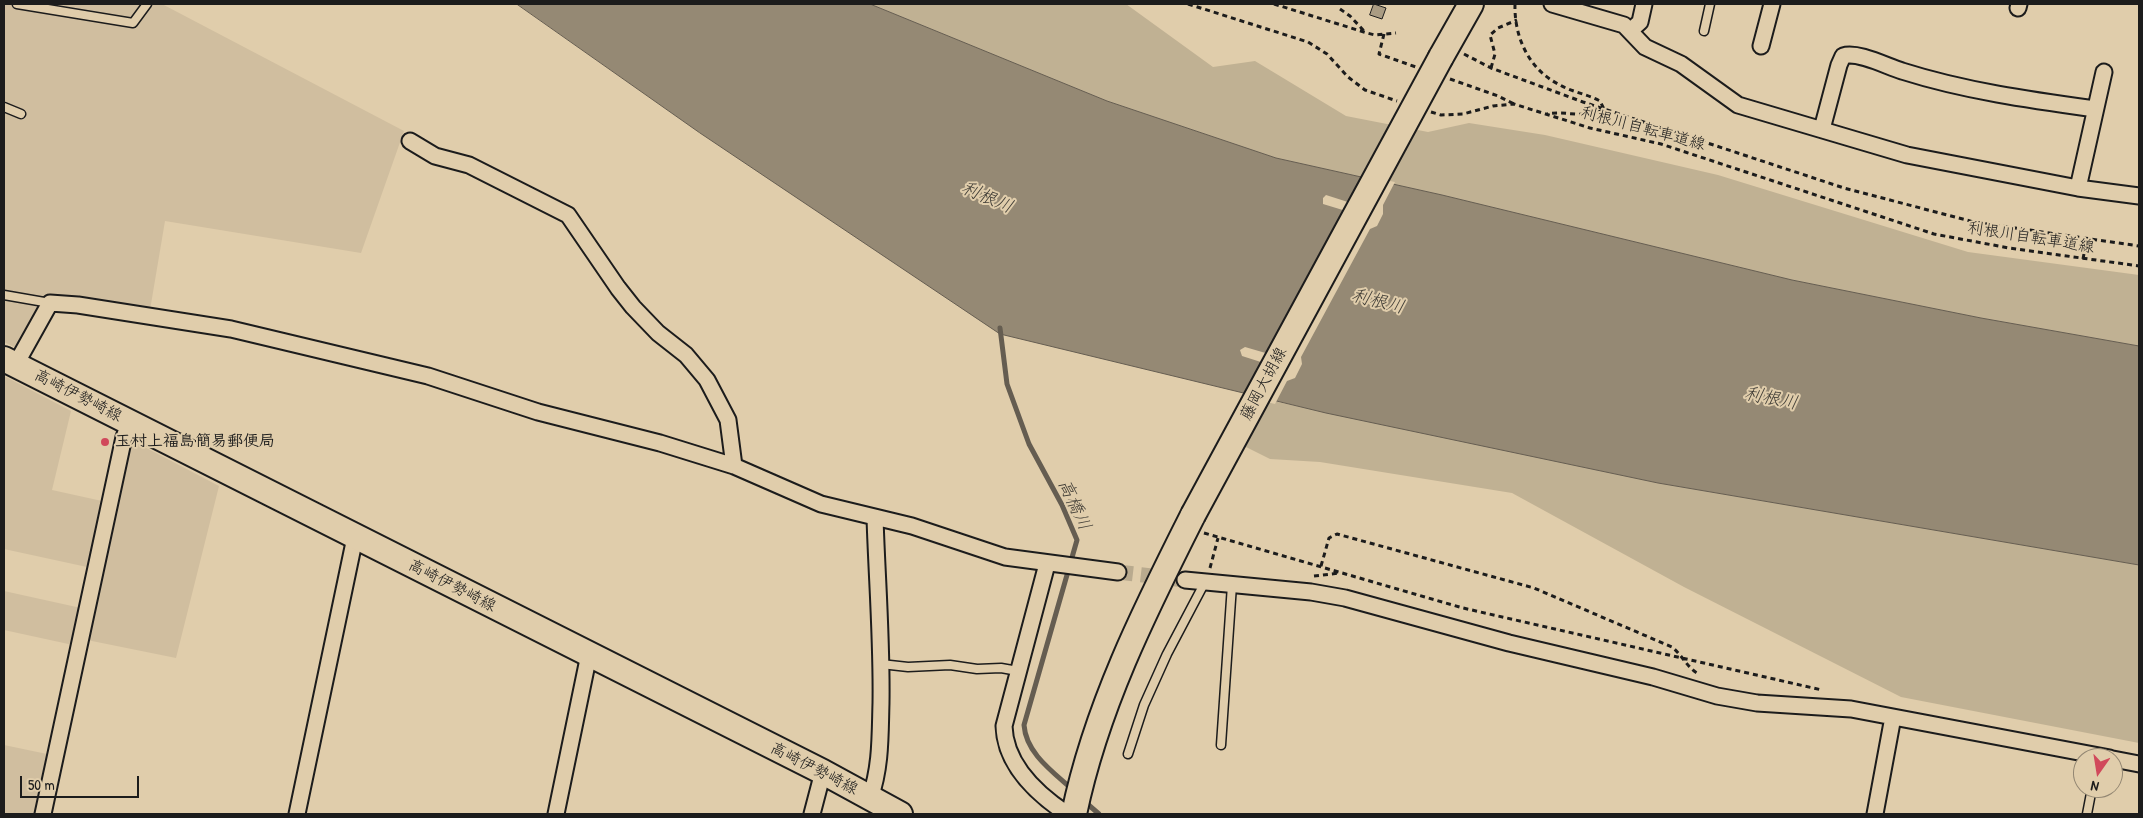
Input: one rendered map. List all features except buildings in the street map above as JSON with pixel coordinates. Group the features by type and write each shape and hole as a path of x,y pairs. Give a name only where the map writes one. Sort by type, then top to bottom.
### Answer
{"main road":[{"name":"藤岡大胡線","path":"1072,813 1094,740 1126,652 1451,54 1471,4"},
{"name":"高崎伊勢崎線","path":"10,362 823,772 900,814"}],"street":[{"path":"1552,4 1624,25 1645,47 1681,64 1738,105 1907,155 2078,188 2139,196"},
{"path":"1630,31 1640,22 1644,4"},
{"path":"1761,46 1772,4"},
{"path":"1822,129 1840,65 1844,56 1848,54 1901,71 1985,92 2025,100 2095,109"},
{"path":"2078,188 2104,72"},
{"path":"410,141 435,156 469,165 568,215 618,288 634,307 658,333 686,355 707,380 728,420 734,466"},
{"path":"10,362 50,303 78,305 231,328 428,376 538,412 660,443 734,466 821,504 912,526 1005,557 1053,565 1118,572"},
{"path":"43,814 124,437 130,422"},
{"path":"870,798 878,770 881,664 875,518"},
{"path":"297,814 352,546 356,537"},
{"path":"1053,565 1018,671 1004,726 1005,743 1013,762 1021,773 1040,792 1072,813"},
{"path":"1185,580 1207,578 1232,585 1311,592 1345,598 1509,644 1654,677 1717,696 1757,703 1851,709 2073,752"},
{"path":"556,814 587,664 592,656"},
{"path":"1875,814 1893,717"},
{"path":"2123,761 2139,764"},
{"path":"812,814 823,772"}],"lane":[{"path":"17,4 133,23 147,4"},
{"path":"1704,31 1710,4"},
{"path":"4,107 21,114"},
{"path":"4,295 50,303"},
{"path":"1128,754 1144,705 1167,654 1207,578"},
{"path":"1221,745 1232,585"},
{"path":"881,664 908,667 950,665 977,669 1002,668 1018,671"},
{"path":"2087,814 2090,798"}],"path":[{"path":"1188,4 1308,42 1327,54 1348,77 1365,90 1406,104"},
{"path":"1274,4 1367,33 1384,34 1396,32"},
{"path":"1515,4 1522,45 1527,56 1544,74 1562,86 1600,101 1604,110"},
{"path":"1340,9 1367,33"},
{"path":"1491,68 1495,54 1490,35 1498,28 1517,20"},
{"path":"1381,48 1384,34"},
{"path":"1451,54 1604,110 1844,188 1974,222 2139,246"},
{"name":"利根川自転車道線","path":"1423,110 1441,116 1463,114 1493,106 1514,104 1590,128 1661,144 1934,234 2083,259 2139,266"},
{"path":"1546,114 1556,112 1598,114 1604,110"},
{"path":"2083,259 2087,238"},
{"path":"1197,524 1218,538 1463,608 1822,690"},
{"path":"1321,566 1329,538 1337,534 1534,588 1672,647 1692,670 1703,677"},
{"path":"1207,578 1218,538"}],"shaded area":[{"path":"4,4 162,4 404,131 361,253 165,221 150,310 48,296 19,346 14,347 4,342"},
{"path":"870,4 1126,4 1213,67 1255,61 1346,116 1428,132 1469,123 1545,135 1718,175 1968,252 2139,275 2139,346 1981,318 1792,280 1442,195 1276,158 1107,101"},
{"path":"4,376 71,411 52,490 102,501 87,567 4,549"},
{"path":"1264,399 1658,483 2139,565 2139,743 1901,697 1684,587 1512,493 1320,462 1270,459 1238,443"},
{"path":"131,442 135,442 219,486 176,658 87,640"},
{"path":"4,591 81,608 73,645 4,630"},
{"path":"4,745 47,754 34,814 4,814"}],"water":[{"name":"利根川","path":"517,4 870,4 1107,101 1276,158 1442,195 1792,280 1981,318 2139,346 2139,565 1658,483 1326,413 1000,334 700,133"}],"pier":[{"path":"1365,176 1395,182 1383,205 1383,214 1377,226 1370,229 1301,357 1302,364 1295,378 1287,381 1275,404 1246,397 1264,363 1242,356 1240,350 1245,347 1269,354 1346,211 1323,204 1323,198 1326,195 1351,203"}],"waterway":[{"name":"高橋川","path":"1000,328 1007,384 1029,444 1062,505 1077,540 1024,725 1030,744 1041,761 1073,790"},
{"name":"高橋川","path":"1084,801 1099,814"}],"tunnel":[{"path":"1118,572 1185,580"}],"place":[{"name":"玉村上福島簡易郵便局","path":"105,442"}]}
